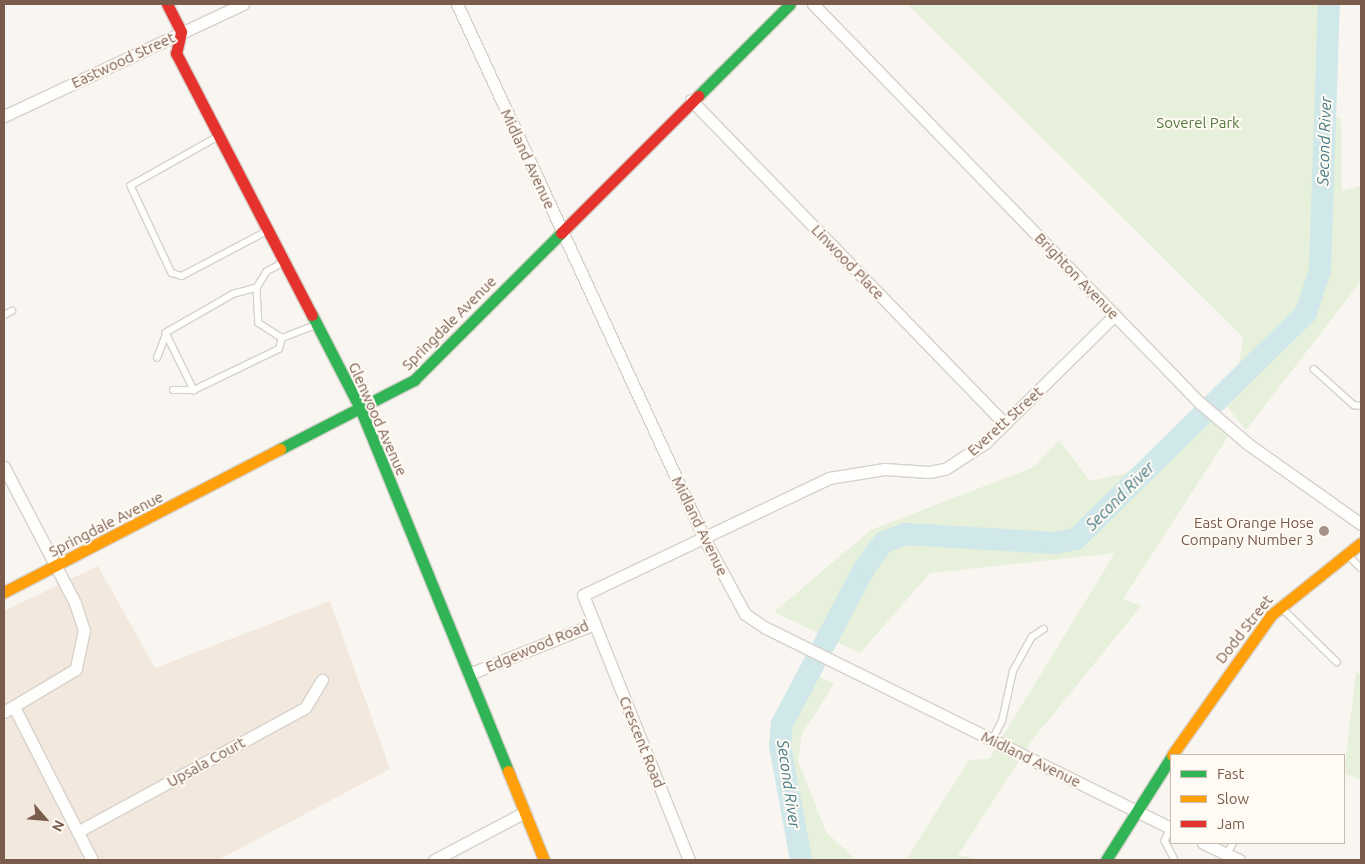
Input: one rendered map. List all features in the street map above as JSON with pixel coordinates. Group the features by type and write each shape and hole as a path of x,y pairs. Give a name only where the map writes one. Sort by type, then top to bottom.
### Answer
{"street":[{"path":"167,4 181,32"},
{"name":"Eastwood Street","path":"4,116 243,4"},
{"name":"Midland Avenue","path":"457,4 705,540 745,614 807,649 1170,828"},
{"name":"Springdale Avenue","path":"4,592 55,568 414,380 691,100 790,4"},
{"name":"Brighton Avenue","path":"813,4 1199,402 1214,416 1361,524"},
{"name":"Glenwood Avenue","path":"181,32 176,52 360,408 544,860"},
{"name":"Linwood Place","path":"691,100 1005,424"},
{"name":"Everett Street","path":"705,540 829,478 884,469 929,472 945,469 1005,424 1115,315"},
{"path":"4,467 84,630 83,652 76,669 9,709 78,831 92,860"},
{"name":"Edgewood Road","path":"469,674 594,624 583,595 705,540"},
{"name":"Dodd Street","path":"1173,754 1253,637 1280,606 1361,543"},
{"name":"Crescent Road","path":"594,624 689,860"},
{"name":"Upsala Court","path":"78,831 305,708 322,680"},
{"name":"Dodd Street","path":"1106,860 1135,810 1170,759"},
{"path":"434,860 525,812"},
{"path":"1205,844 1239,860"}],"lane":[{"path":"218,136 131,186 172,273 182,276 267,231"},
{"path":"282,338 259,322 256,288 267,272 284,263"},
{"path":"157,358 166,333 234,294 256,288"},
{"path":"4,315 12,311"},
{"path":"282,338 316,324"},
{"path":"166,333 194,390"},
{"path":"173,390 194,390 279,349 282,338"},
{"path":"1314,369 1354,405 1361,406"},
{"path":"1347,554 1361,568"},
{"path":"1280,606 1337,662"},
{"path":"992,740 1002,721 1013,671 1032,637 1044,629"},
{"path":"1170,830 1164,841 1175,860"},
{"path":"1227,854 1232,844"}],"shaded area":[{"path":"98,566 155,668 330,601 390,769 218,860 4,860 4,611"}],"green space":[{"name":"Soverel Park","path":"907,4 1322,4 1319,107 1341,119 1342,191 1361,186 1361,281 1246,430 1217,395 1239,368 1243,337"},
{"path":"1199,406 1229,435 1123,599 1141,606 1033,739 958,855 981,860 906,860 969,760 989,759 1115,553 930,573 860,653 774,612 871,530 1034,467 1059,440 1090,481 1136,471"},
{"path":"1356,672 1361,675 1361,780 1345,773"},
{"path":"812,673 834,684 802,734 798,761 826,832 856,860 794,860 777,743"}],"waterway":[{"name":"Second River","path":"801,860 780,746 782,724 865,567 884,542 906,534 1055,543 1076,539 1306,313 1320,270 1329,4"}],"traffic: fast":[{"path":"698,96 790,4"},
{"path":"280,449 414,380 561,233"},
{"path":"312,315 360,408 508,771"},
{"path":"1106,860 1170,759"}],"traffic: slow":[{"path":"4,592 280,449"},
{"path":"1173,754 1271,615 1361,543"},
{"path":"508,771 544,860"}],"traffic: jam":[{"path":"167,4 181,32 176,53 312,315"},
{"path":"561,233 698,96"}],"place":[{"name":"East Orange Hose Company Number 3","path":"1324,531"}]}
